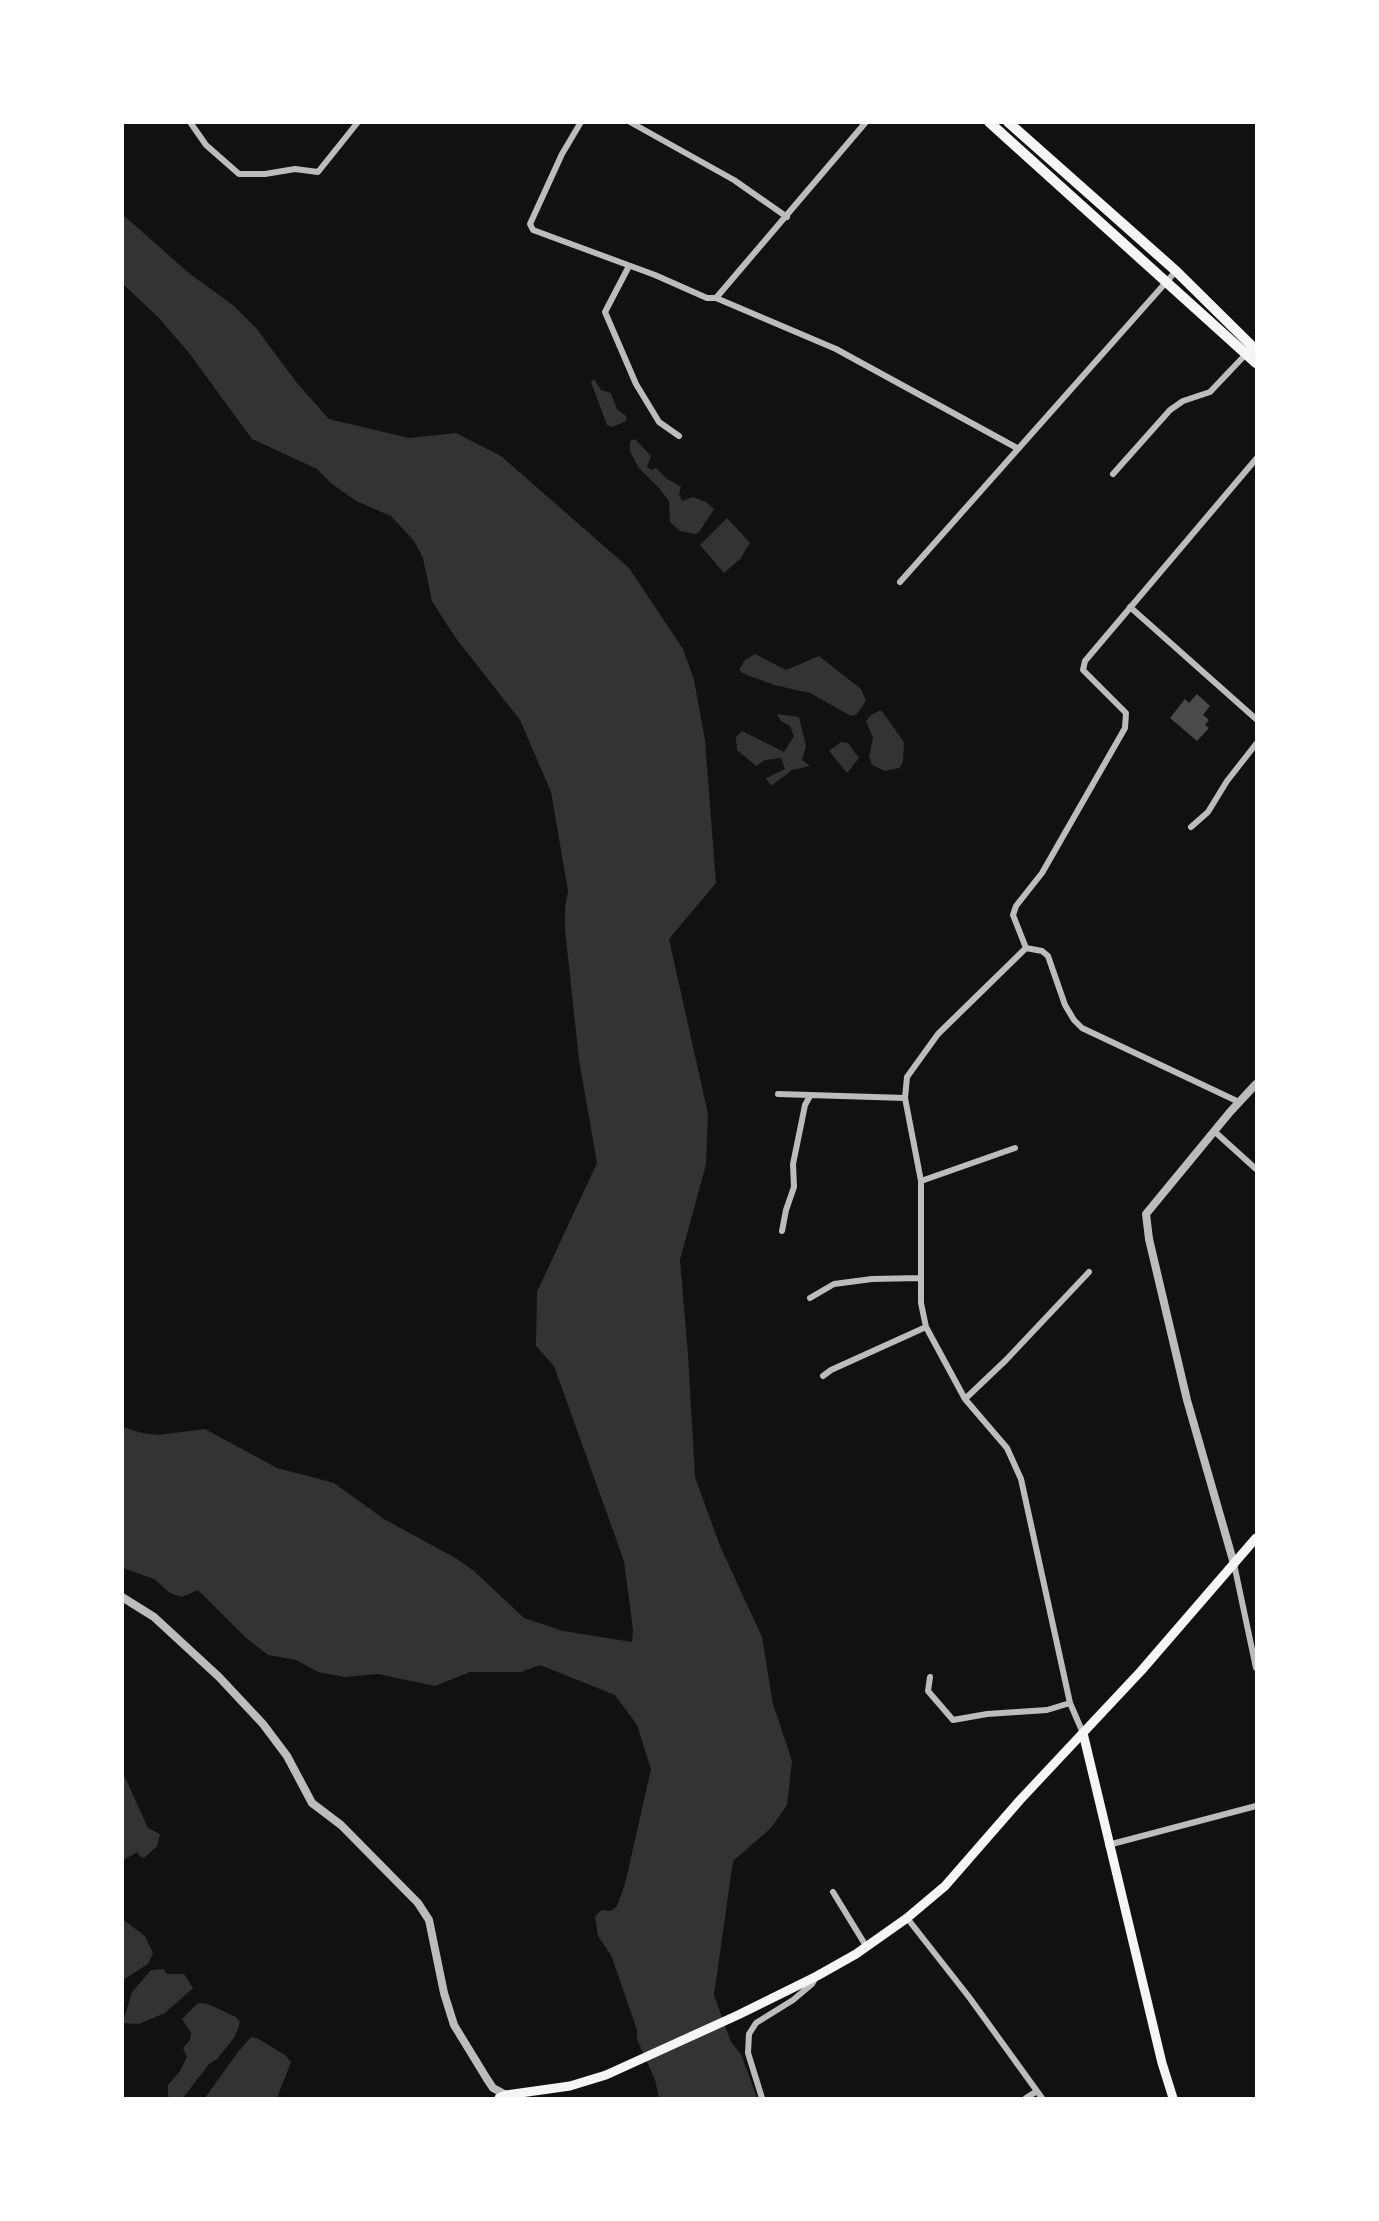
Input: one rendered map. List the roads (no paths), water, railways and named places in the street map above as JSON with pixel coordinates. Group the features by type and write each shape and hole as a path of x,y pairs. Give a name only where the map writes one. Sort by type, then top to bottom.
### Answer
{"highway":[{"path":"1008,122 1176,271 1252,350 1256,363"},
{"path":"991,123 1167,281 1252,350"},
{"path":"1013,144 1022,134"},
{"path":"1045,173 1053,162"}],"main road":[{"path":"503,2096 570,2085 606,2075 817,1976 907,1918 944,1886 1141,1671 1256,1538"},
{"path":"1083,1733 1108,1844 1173,2098"}],"street":[{"path":"190,122 206,145 239,174 265,174 295,169 318,172 358,122"},
{"path":"581,122 562,154 530,224 533,230 655,275 707,298 716,298 836,349 1017,448"},
{"path":"630,122 734,180 787,217"},
{"path":"716,298 866,122"},
{"path":"629,267 604,312 621,352 659,422 679,436"},
{"path":"901,582 1176,271"},
{"path":"1113,474 1170,410 1183,401 1210,392 1252,350"},
{"path":"1026,948 1013,915 1016,906 1042,873 1125,728 1126,713 1083,670 1085,661 1256,459"},
{"path":"1130,607 1256,719"},
{"path":"1191,827 1208,812 1227,781 1256,744"},
{"path":"1026,948 938,1034 908,1077 905,1098 921,1181 921,1303 926,1327 965,1399 1007,1448 1021,1479 1070,1703 1083,1733"},
{"path":"1026,948 1042,951 1048,956 1065,1005 1082,1028 1239,1102"},
{"path":"1256,1084 1146,1214 1149,1239 1187,1400 1234,1564 1256,1668"},
{"path":"778,1094 905,1098"},
{"path":"782,1231 794,1187 793,1164 805,1105 810,1096"},
{"path":"1214,1131 1256,1169"},
{"path":"921,1181 1015,1148"},
{"path":"965,1399 1006,1360 1088,1272"},
{"path":"810,1298 834,1284 872,1279 921,1278"},
{"path":"823,1376 839,1366 926,1327"},
{"path":"122,1597 154,1617 219,1677 287,1756 312,1802 341,1825 418,1903 429,1920 444,1993 454,2025 486,2080 503,2096"},
{"path":"930,1677 928,1691 953,1720 987,1714 1047,1710 1070,1703"},
{"path":"1108,1844 1256,1806"},
{"path":"833,1892 866,1946"},
{"path":"907,1918 969,1997 1042,2098"},
{"path":"762,2098 748,2053 749,2034 757,2023 793,2000 812,1984 817,1976"},
{"path":"1026,2098 1037,2091"}]}
